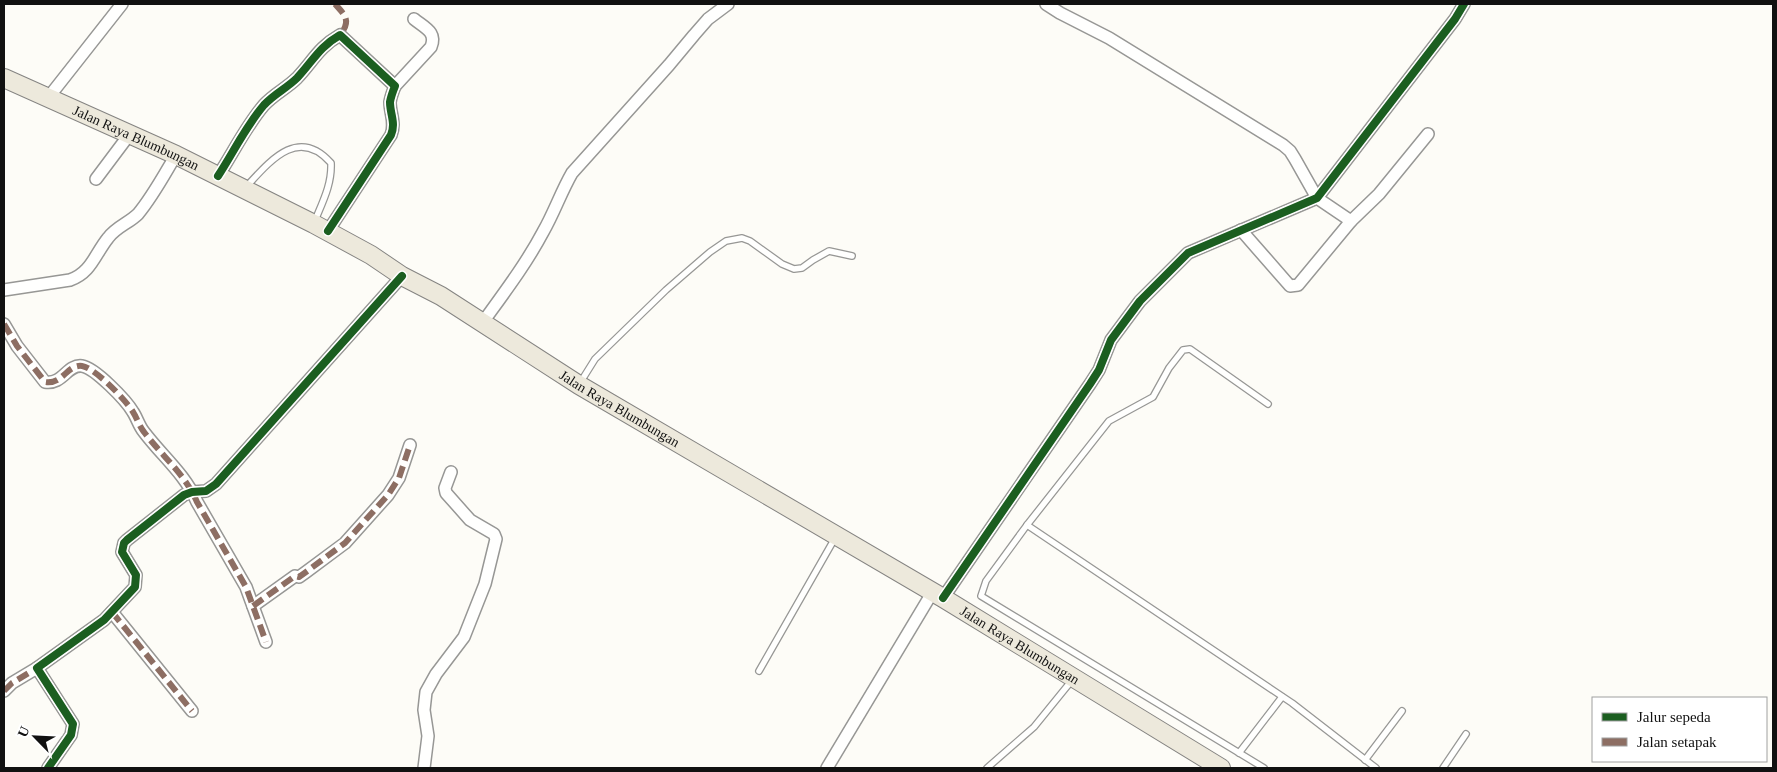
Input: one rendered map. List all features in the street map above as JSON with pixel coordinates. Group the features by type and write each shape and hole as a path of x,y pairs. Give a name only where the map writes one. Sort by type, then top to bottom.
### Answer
{"main road":[{"name":"Jalan Raya Blumbungan","path":"4,78 176,155 321,227 371,255 402,276 441,296 483,322 536,359 579,385 938,595 1221,768"}],"street":[{"path":"48,98 122,4"},
{"path":"483,322 525,263 545,230 572,172 669,65 694,34 708,19 728,4"},
{"path":"1046,4 1109,38 1283,145 1290,151 1317,198 1351,221"},
{"path":"827,768 938,595 1090,384 1099,370 1110,340 1140,301 1188,254 1317,198 1428,54 1464,4"},
{"path":"321,227 391,135 394,128 390,104 395,86 431,47 434,40 431,33 414,19"},
{"path":"218,176 256,115 265,104 275,94 295,80 328,42 340,35 395,86"},
{"path":"1241,230 1290,286 1298,285 1351,221 1379,194 1428,134"},
{"path":"96,179 129,135"},
{"path":"4,290 70,280 80,276 111,234 136,216 150,198 176,155"},
{"path":"4,691 12,683 37,668 104,620 112,612 135,587 136,575 122,552 124,543 153,518 184,496 192,492 206,491 216,484 402,276"},
{"path":"4,324 17,346 45,382 58,382 77,366 83,366 100,377 133,411 142,430 174,465 192,492 246,588 266,642"},
{"path":"253,606 295,576 299,577 345,543 388,495 398,478 410,445"},
{"path":"424,768 428,736 424,710 426,692 436,674 464,637 485,584 496,539 494,534 470,520 446,493 445,488 452,472"},
{"path":"112,612 192,711"},
{"path":"37,668 73,724 71,735 48,768"}],"lane":[{"path":"244,189 270,161 288,150 298,147 308,147 316,150 331,163 331,177 321,227"},
{"path":"579,385 595,359 666,290 710,252 726,241 742,238 750,241 782,264 794,269 802,268 829,251 852,256"},
{"path":"1264,768 981,596 986,581 1027,525 1109,421 1153,397 1169,368 1183,350 1190,349 1268,404"},
{"path":"1027,525 1282,697 1376,768"},
{"path":"759,671 836,536"},
{"path":"987,768 1034,727 1074,678"},
{"path":"1240,753 1282,697"},
{"path":"1365,760 1402,711"},
{"path":"1444,768 1466,734"}],"marked path":[{"path":"335,4 346,19 345,26 340,35"},
{"path":"4,324 17,346 45,382 61,378 72,368 82,366 102,378 124,400 133,412 142,430 180,474 192,492 246,587 266,642"},
{"path":"253,606 295,576 299,577 345,543 388,495 399,478 410,445"},
{"path":"112,612 192,711"},
{"path":"4,691 12,683 37,668"}],"cycle path":[{"path":"943,598 1090,384 1099,370 1111,340 1140,301 1188,253 1317,198 1455,19 1464,4"},
{"path":"218,176 257,113 272,98 293,82 321,49 340,35 395,86 390,102 393,126 391,135 328,231"},
{"path":"48,768 71,735 73,724 37,668 104,620 135,587 136,575 122,552 124,543 184,495 192,492 206,491 216,484 402,276"}]}
